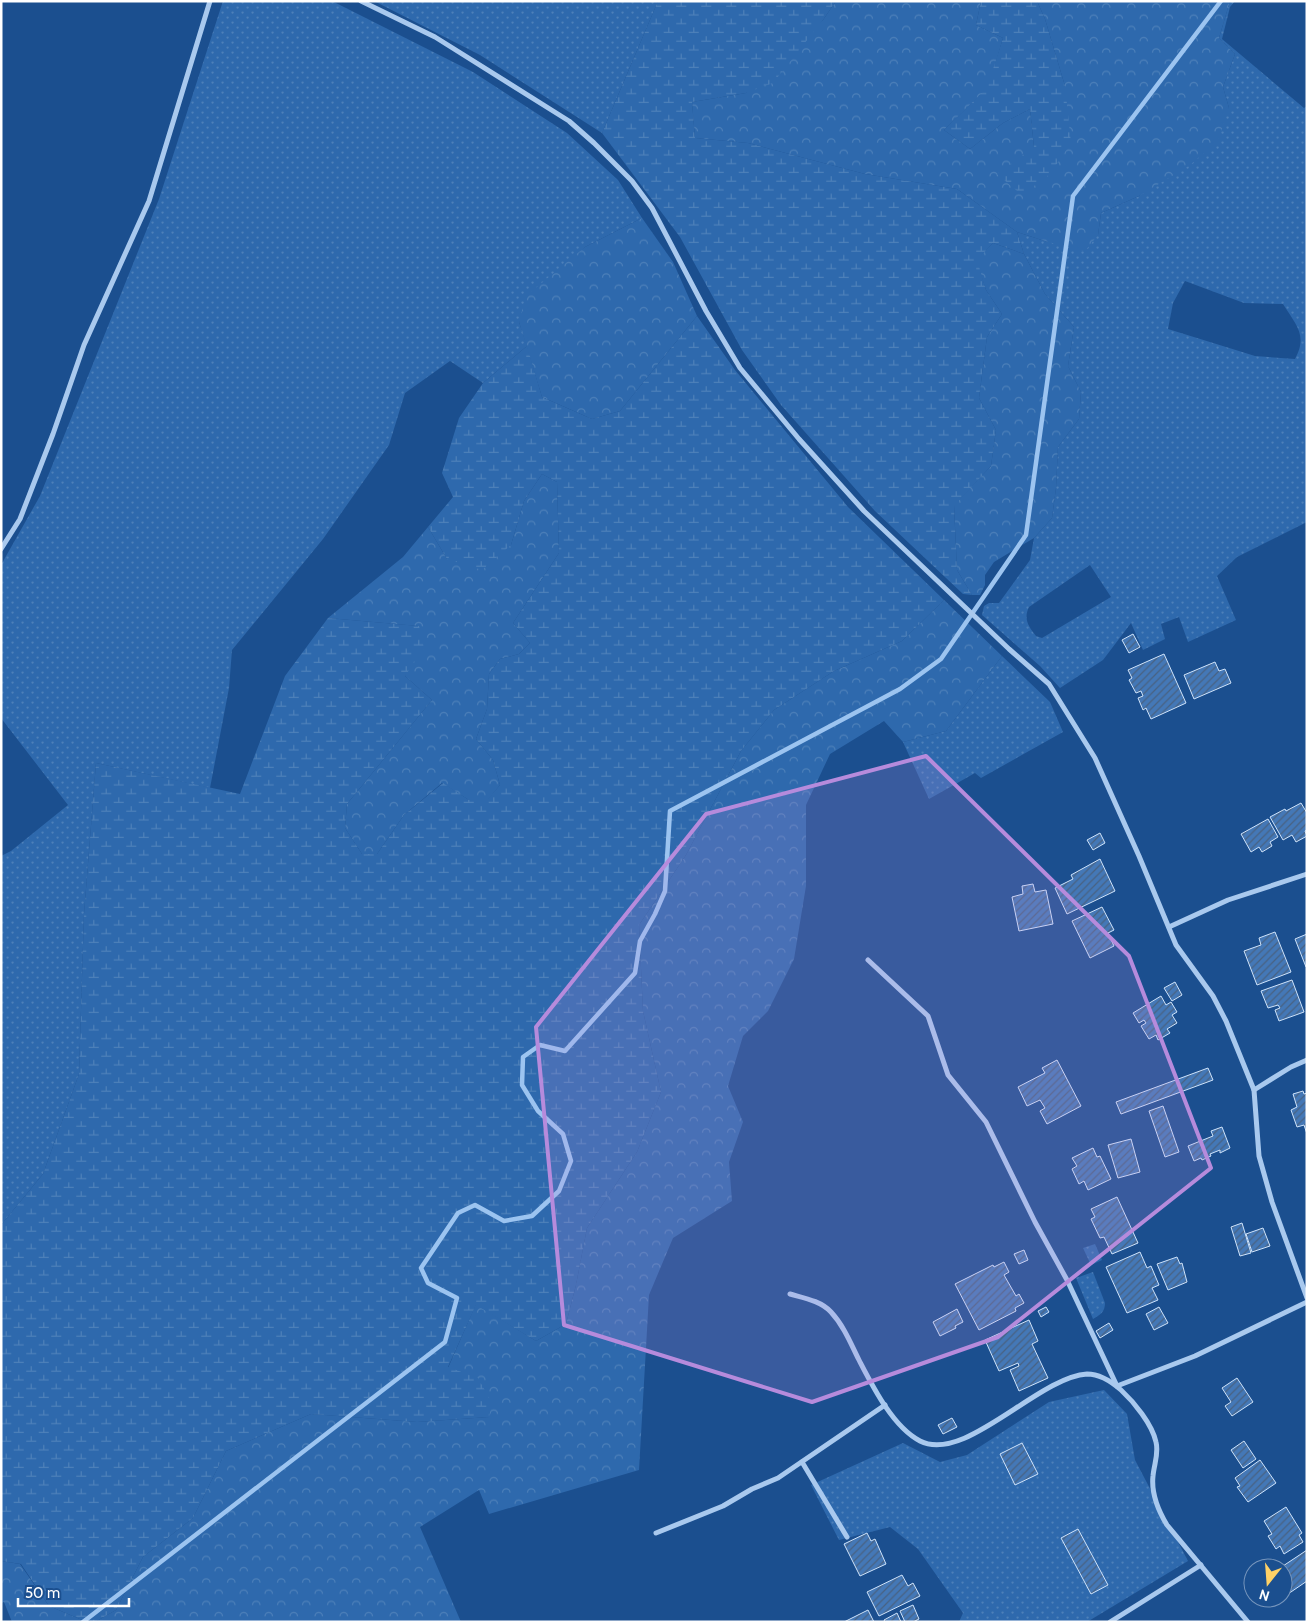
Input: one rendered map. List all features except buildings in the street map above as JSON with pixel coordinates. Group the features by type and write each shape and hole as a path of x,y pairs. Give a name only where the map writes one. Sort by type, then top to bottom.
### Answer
{"street":[{"path":"1,549 20,519 53,434 84,345 149,201 210,1"},
{"path":"361,1 435,37 569,121 632,181 652,208 706,311 740,368 799,439 864,511 975,617 1049,684 1094,758 1176,945 1208,989 1226,1021 1254,1090 1259,1156 1272,1202 1307,1298"},
{"path":"1169,927 1228,900 1307,874"},
{"path":"868,960 928,1016 948,1075 986,1122 1035,1222 1067,1280 1117,1386"},
{"path":"1254,1090 1291,1067 1307,1060"},
{"path":"790,1294 812,1300 830,1311 849,1338 859,1360 896,1421 910,1434 930,1445 942,1446 973,1434 1067,1378 1088,1374 1104,1378 1117,1386 1132,1400 1156,1441 1157,1453 1153,1477 1154,1494 1158,1510 1167,1525 1248,1622"},
{"path":"1117,1386 1195,1356 1307,1302"},
{"path":"656,1533 723,1506 752,1488 778,1478 885,1405"},
{"path":"802,1462 848,1536"},
{"path":"1110,1622 1201,1565"}],"highlighted area":[{"path":"926,756 1129,956 1211,1168 998,1337 812,1402 564,1325 536,1027 706,814"}],"green space":[{"path":"223,1 332,1 473,72 567,133 618,180 642,218 585,247 519,322 527,346 483,383 450,361 405,393 389,445 323,539 232,650 229,688 210,788 96,763 84,914 79,1074 43,1174 1,1225 1,856 11,851 68,805 1,718 1,565 40,496 159,199"},
{"path":"374,1 658,1 602,133 480,55"},
{"path":"658,1 836,1 773,83 746,93 692,102 695,138 748,143 865,174 957,189 1017,232 1024,254 993,243 977,260 986,290 1002,314 987,337 979,398 996,430 991,466 954,506 957,570 972,595 963,594 875,511 781,405 742,350 680,237 602,133"},
{"path":"836,1 981,1 976,25 1003,38 988,88 944,130 970,149 1003,123 1030,109 1034,147 1022,195 1065,86 1045,19 1037,1 1230,1 1219,38 1235,54 1223,87 1229,108 1218,141 1190,165 1139,196 1101,213 1098,235 1085,251 1017,232 957,189 865,174 748,143 695,138 692,102 746,93 823,20"},
{"path":"981,1 1037,1 1045,19 1065,86 1071,143 1050,174 1022,195 997,174 1034,147 1030,109 1003,123 970,149 944,130 987,88 1003,38 976,25"},
{"path":"1230,1 1235,1 1230,7 1222,39 1304,108 1307,106 1307,522 1237,557 1217,576 1236,620 1188,642 1179,617 1161,624 1165,639 1143,650 1131,623 1103,660 1060,688 1040,666 982,615 984,606 989,603 999,603 1030,560 1034,538 1052,518 1058,447 1079,419 1081,392 1068,366 1074,327 1045,294 1024,254 1017,232 1048,242 1098,235 1101,213 1139,196 1229,108 1223,87 1235,54 1219,38","holes":["1185,281 1244,303 1283,304 1299,330 1299,351 1295,359 1255,356 1168,329 1173,303","1090,565 1111,597 1042,638 1036,636 1029,626 1027,619 1029,607"]},
{"path":"642,218 673,262 697,316 620,411 592,419 542,397 519,322 526,296 585,247"},
{"path":"993,243 1024,254 1045,294 1074,327 1068,366 1081,392 1079,419 1058,447 1052,518 1034,538 994,562 985,575 985,585 980,595 972,595 957,570 954,505 991,466 996,430 979,398 987,337 1002,314 986,290 976,260"},
{"path":"697,316 735,370 848,507 944,600 902,641 834,671 774,710 741,751 686,855 639,925 643,1011 661,1092 637,1152 587,1228 566,1324 536,1341 476,1305 448,1367 478,1378 492,1403 489,1417 417,1422 311,1414 226,1451 193,1518 143,1557 116,1610 95,1622 87,1622 49,1606 21,1564 1,1561 1,1225 43,1174 79,1074 84,914 96,763 240,794 285,676 328,618 419,626 424,648 405,676 432,700 347,804 345,828 362,854 377,854 404,815 443,783 469,800 487,800 500,785 493,760 476,739 487,709 489,674 500,659 519,654 530,643 513,623 559,553 557,482 542,474 524,501 511,545 482,570 447,559 428,527 453,497 442,473 459,418 483,383 527,346 542,397 592,419 620,411"},
{"path":"542,474 557,482 559,553 513,623 530,643 519,654 500,659 489,674 487,709 476,739 493,760 500,785 487,801 469,800 442,783 404,815 377,854 362,854 345,828 347,804 432,700 405,676 418,626 328,618 403,557 428,527 447,559 511,545 524,501"},
{"path":"944,600 1002,656 946,731 903,742 884,721 830,754 806,805 806,886 794,959 768,1011 743,1036 728,1086 743,1122 729,1162 732,1201 673,1238 649,1295 639,1470 489,1514 479,1490 420,1527 461,1622 95,1622 116,1610 143,1557 193,1518 226,1451 311,1414 417,1422 489,1417 448,1368 476,1304 536,1341 566,1324 587,1228 637,1152 661,1092 643,1011 639,925 686,855 741,751 774,710 834,671 902,641"},
{"path":"1002,656 1050,702 1063,732 981,778 975,773 929,799 903,742 946,731"},
{"path":"1095,1244 1102,1260 1091,1265 1083,1248"},
{"path":"1093,1272 1105,1303 1102,1313 1093,1319 1076,1278"},
{"path":"1104,1390 1127,1414 1135,1460 1188,1561 1087,1622 959,1622 963,1613 918,1549 890,1527 839,1540 811,1485 903,1443 940,1462 967,1455 1049,1402"},
{"path":"1,1561 20,1564 49,1606 87,1622 12,1622 4,1602 1,1603"}],"waterway":[{"path":"83,1622 445,1342 457,1298 428,1283 421,1268 458,1213 475,1205 504,1221 532,1216 559,1191 571,1161 563,1134 538,1111 522,1085 523,1057 540,1045 565,1051 635,973 640,941 665,891 670,811 900,689 941,659 1026,535 1073,196 1221,1"}]}
